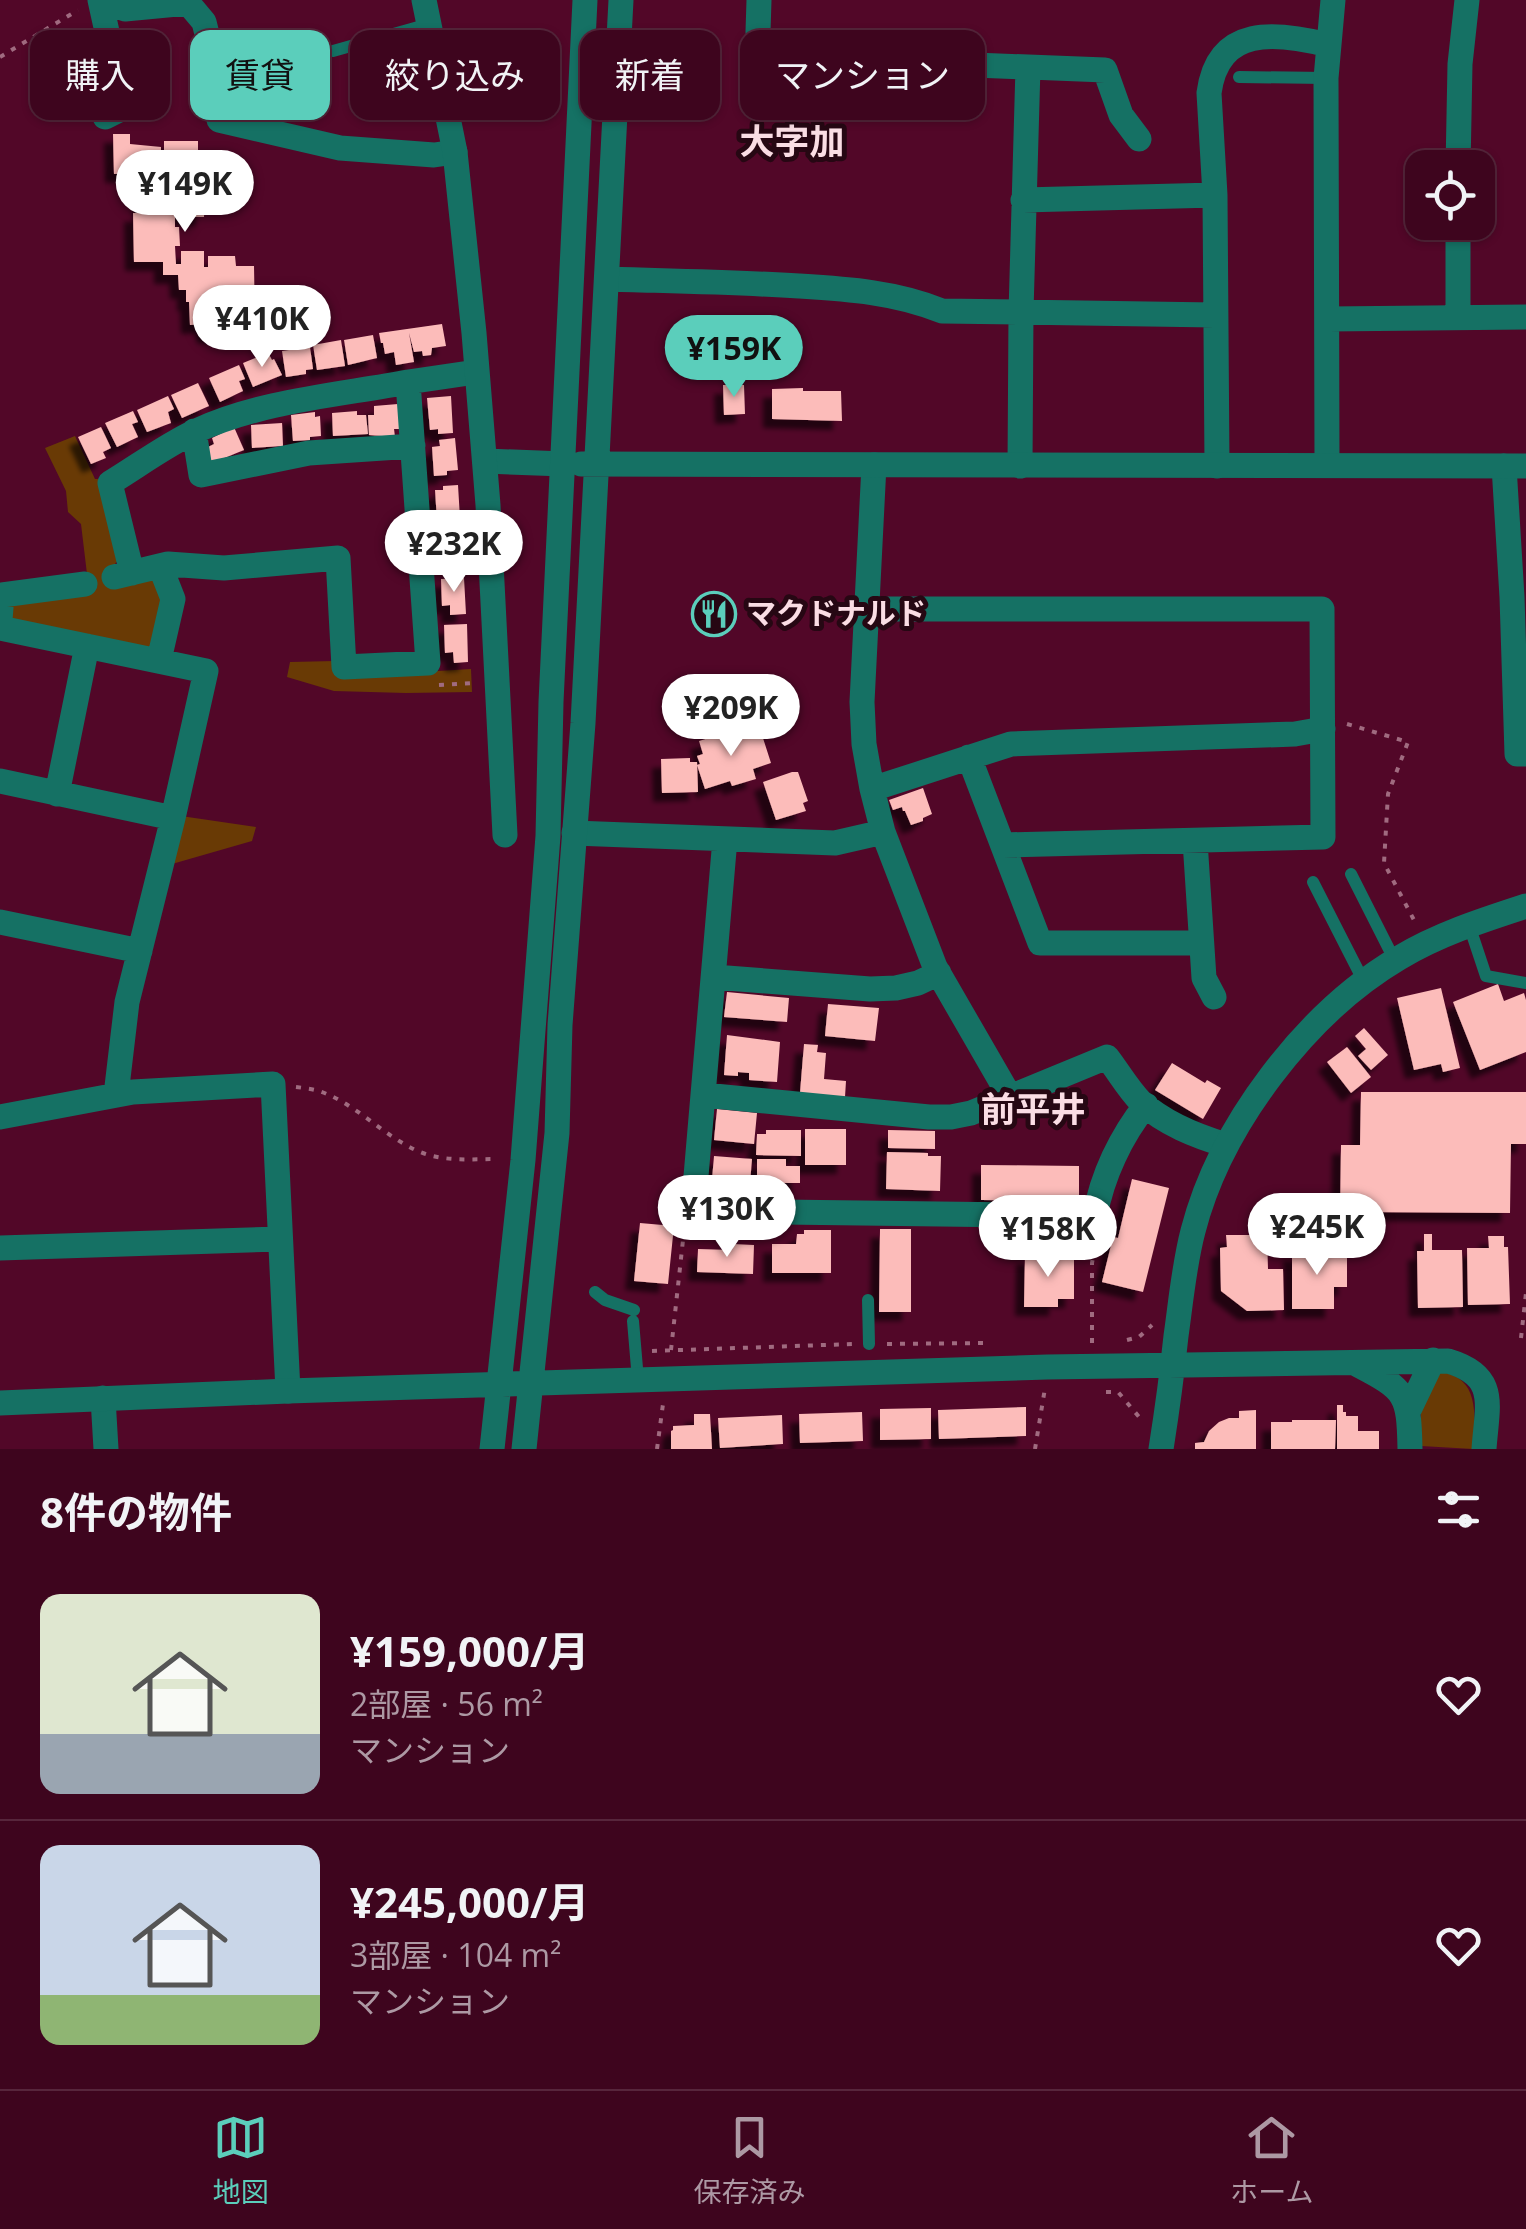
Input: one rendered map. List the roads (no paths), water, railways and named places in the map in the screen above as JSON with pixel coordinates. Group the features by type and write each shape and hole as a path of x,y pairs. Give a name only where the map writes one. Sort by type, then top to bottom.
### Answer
{"street":[{"path":"492,1449 523,1160 548,836 585,0"},
{"path":"524,1449 557,1132 560,1024 583,723 621,0"},
{"path":"758,30 760,0"},
{"path":"1327,464 1326,78 1332,0"},
{"path":"1458,150 1460,64 1467,0"},
{"path":"102,30 94,3 126,9 188,4 204,22 219,120 340,148 434,155 455,152"},
{"path":"427,12 455,152 485,461 505,835"},
{"path":"1216,466 1211,80 1230,46 1248,38 1306,40 1328,46"},
{"path":"985,65 1106,70 1121,115 1140,139"},
{"path":"1020,466 1020,312 1028,67"},
{"path":"1023,200 1215,196"},
{"path":"1458,240 1458,317"},
{"path":"607,279 745,282 866,291 942,311 1215,315"},
{"path":"1328,319 1526,317"},
{"path":"408,382 428,663 344,667 338,558 224,568 168,564 123,575 110,484 194,432 261,408 408,382 476,372"},
{"path":"194,432 201,475 309,453 412,446"},
{"path":"485,461 597,465 1515,466 1519,597 1517,754 1526,754"},
{"path":"874,465 862,702 872,789 882,832 938,973 1010,1098"},
{"path":"159,660 172,599 160,566"},
{"path":"0,620 2,595 85,584"},
{"path":"866,609 1322,609 1322,836 1003,845"},
{"path":"0,628 206,671 127,1002 116,1095"},
{"path":"57,794 87,646"},
{"path":"872,789 1011,744 1295,734 1322,729"},
{"path":"969,757 1040,943 1201,943"},
{"path":"0,781 173,818"},
{"path":"574,833 835,843 882,832"},
{"path":"725,839 693,1211 1095,1216 1118,1149 1129,1126 1146,1105"},
{"path":"1195,840 1204,978 1214,997"},
{"path":"1161,1449 1193,1230 1226,1144 1263,1086 1324,1016 1364,982 1395,961 1468,925 1526,906"},
{"path":"0,922 140,951"},
{"path":"714,977 870,989 896,988 938,973"},
{"path":"704,1095 950,1117 971,1113 1107,1057 1146,1105 1175,1126 1226,1144"},
{"path":"0,1117 133,1092 272,1084 288,1391"},
{"path":"0,1248 280,1239"},
{"path":"1409,1410 1433,1360"},
{"path":"0,1403 532,1383 1433,1360 1470,1369 1483,1383 1487,1397 1484,1449"},
{"path":"1354,1363 1398,1389 1409,1410 1410,1449"},
{"path":"104,1398 106,1449"}],"lane":[{"path":"333,50 427,12"},
{"path":"1240,76 1326,78"},
{"path":"1350,874 1395,961"},
{"path":"1313,882 1364,982"},
{"path":"1468,925 1486,976 1526,983"},
{"path":"594,1292 634,1315 638,1380"},
{"path":"868,1300 869,1344"}],"place":[{"name":"マクドナルド","path":"714,614"}],"district":[{"name":"大字加","path":"792,142"},
{"name":"前平井","path":"1033,1110"}]}
